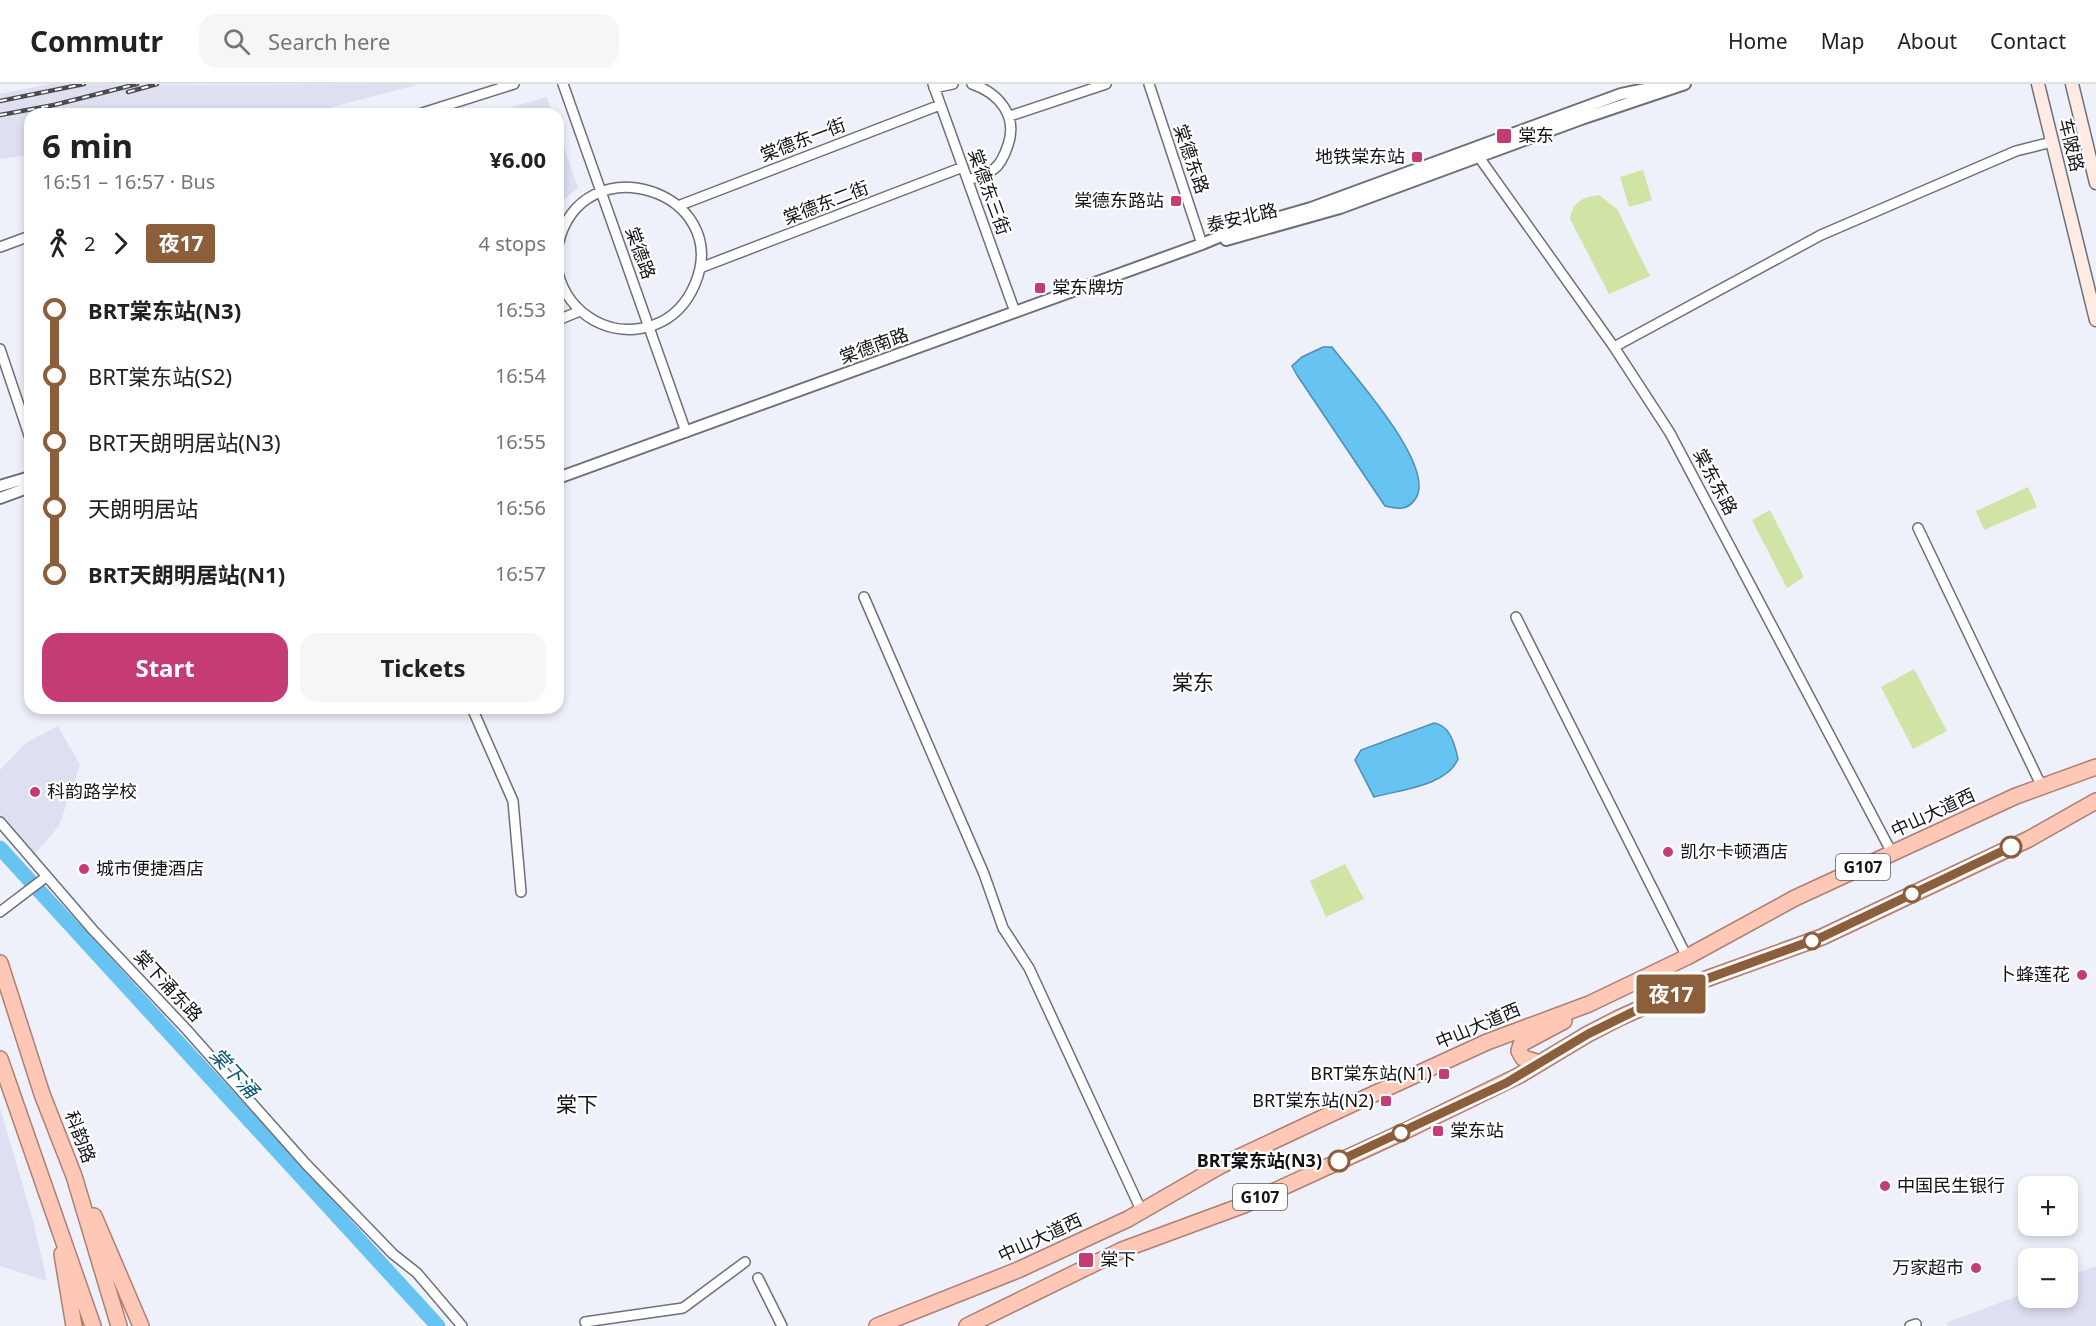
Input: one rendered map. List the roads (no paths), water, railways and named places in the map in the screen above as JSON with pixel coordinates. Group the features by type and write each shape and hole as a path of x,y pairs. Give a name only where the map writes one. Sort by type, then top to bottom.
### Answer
{"highway":[{"name":"中山大道西","path":"877,1326 1018,1270 1142,1212 1220,1166 1352,1104 1487,1042 1589,1004 1687,957 1775,908 1892,853 2041,785 2094,767"},
{"name":"G107","path":"974,1324 1122,1250 1244,1205 1506,1083 1588,1034 1627,1014 1706,979 1822,937 2029,839 2096,801"},
{"name":"科韵路","path":"0,963 42,1094 74,1176 119,1326"},
{"path":"1540,1063 1522,1058 1519,1051 1521,1044 1566,1020 1589,1004"},
{"path":"0,1059 93,1326"},
{"path":"74,1176 107,1244 141,1326"},
{"path":"59,1224 74,1326"}],"main road":[{"name":"车陂路","path":"2038,84 2096,320"},
{"name":"车陂路","path":"2072,84 2096,183"}],"street":[{"path":"438,108 514,84"},
{"name":"棠德路","path":"563,84 686,432"},
{"path":"934,86 953,84"},
{"path":"968,180 995,169 1005,155 1011,135 1010,116 1003,104 986,89 972,84"},
{"path":"1010,116 1106,84"},
{"name":"棠德东路","path":"1149,84 1202,244"},
{"name":"泰安北路","path":"1202,244 1313,218 1621,94 1669,84"},
{"name":"泰安北路","path":"1476,153 1685,84"},
{"name":"棠德东三街","path":"934,86 1015,312"},
{"name":"棠德东一街","path":"678,206 940,105"},
{"path":"1614,347 1821,235 2016,151 2052,142"},
{"name":"棠东东路","path":"1476,153 1614,347 1673,438 1892,853"},
{"name":"棠德东二街","path":"700,268 963,167"},
{"path":"564,231 571,215 601,192 623,187 641,188 658,193 678,206 696,234 700,268 686,301 669,317 649,327 623,330 611,328 580,311 564,288"},
{"path":"0,247 24,238"},
{"name":"棠德南路","path":"564,476 1202,244"},
{"path":"564,318 580,311"},
{"path":"0,349 24,420"},
{"path":"0,486 24,479"},
{"path":"0,498 24,489"},
{"path":"1918,528 2041,785"},
{"path":"864,597 984,874 1003,928 1029,968 1142,1212"},
{"path":"1516,617 1687,957"},
{"path":"475,714 513,801 521,892"},
{"name":"棠下涌东路","path":"0,822 46,878 296,1153 393,1254 417,1273 462,1326"},
{"path":"0,912 46,878"},
{"path":"585,1322 683,1308 745,1262"},
{"path":"758,1278 782,1326"}],"water":[{"path":"1323,347 1332,347 1373,398 1403,443 1414,464 1419,483 1416,498 1410,505 1398,508 1385,506 1292,366 1302,357"},
{"path":"1434,723 1448,732 1453,742 1458,759 1452,768 1444,775 1421,786 1374,797 1355,760 1361,750"}],"waterway":[{"name":"棠下涌","path":"0,848 438,1326"}],"railway":[{"path":"0,101 84,84"},
{"path":"38,108 137,84"},
{"path":"128,92 157,84"},
{"path":"0,115 24,111"}],"place":[{"name":"棠东","path":"1504,136"},
{"name":"地铁棠东站","path":"1417,157"},
{"name":"棠德东路站","path":"1176,201"},
{"name":"棠东牌坊","path":"1040,288"},
{"name":"科韵路学校","path":"35,792"},
{"name":"凯尔卡顿酒店","path":"1668,852"},
{"name":"城市便捷酒店","path":"84,869"},
{"name":"卜蜂莲花","path":"2082,975"},
{"name":"BRT棠东站(N1)","path":"1444,1074"},
{"name":"BRT棠东站(N2)","path":"1386,1101"},
{"name":"棠东站","path":"1438,1131"},
{"name":"BRT棠东站(N3)","path":"1339,1161"},
{"name":"中国民生银行","path":"1885,1186"},
{"name":"棠下","path":"1086,1260"},
{"name":"万家超市","path":"1976,1268"}],"district":[{"name":"棠东","path":"1193,683"},
{"name":"棠下","path":"577,1105"}]}
